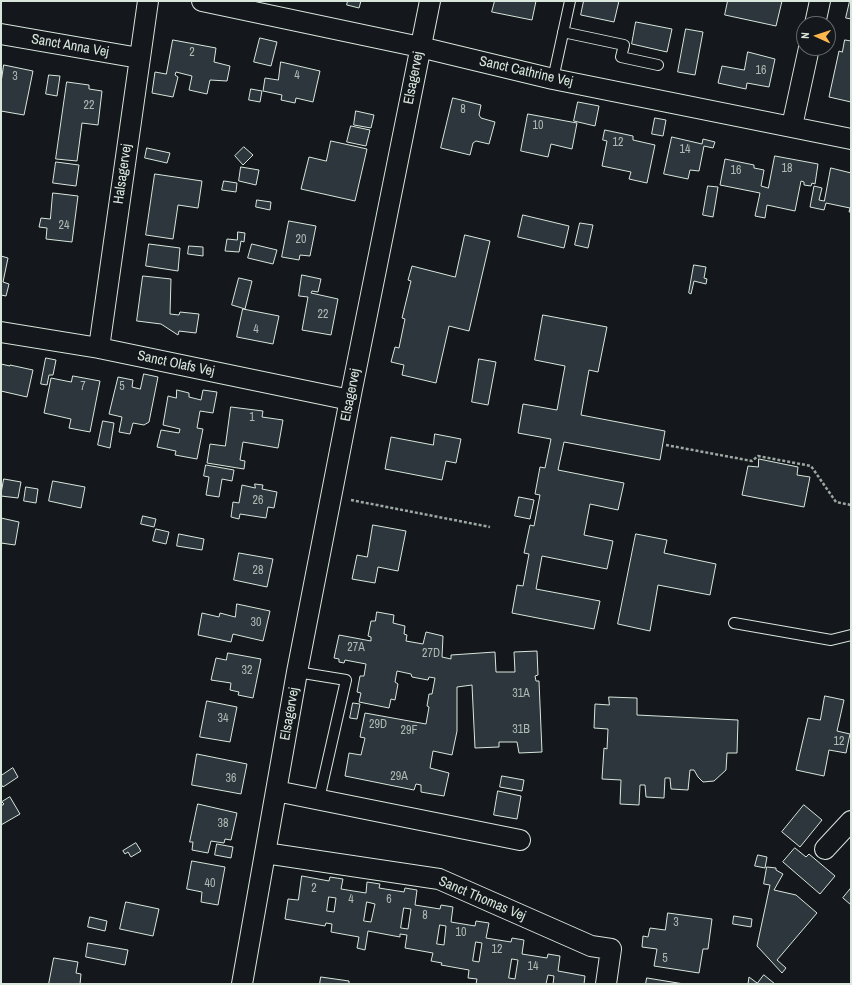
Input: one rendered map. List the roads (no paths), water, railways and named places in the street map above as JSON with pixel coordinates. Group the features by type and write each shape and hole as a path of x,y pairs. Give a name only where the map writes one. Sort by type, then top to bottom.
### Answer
{"street":[{"name":"Halsagervej","path":"100,348 148,1"},
{"name":"Sanct Cathrine Vej","path":"202,1 420,47 553,79 851,139"},
{"name":"Elsagervej","path":"242,984 297,672 430,1"},
{"path":"816,16 820,1"},
{"name":"Sanct Anna Vej","path":"1,34 139,58"},
{"path":"792,126 807,56"},
{"name":"Sanct Olafs Vej","path":"1,332 100,348 350,400"},
{"path":"276,791 520,840"},
{"path":"825,849 851,821"},
{"name":"Sanct Thomas Vej","path":"265,854 439,879 590,946 611,949 606,984"}],"lane":[{"path":"553,79 570,1"},
{"path":"563,32 624,45 621,57 658,65"},
{"path":"734,623 831,640 851,635"},
{"path":"297,672 346,680 319,799"}]}
